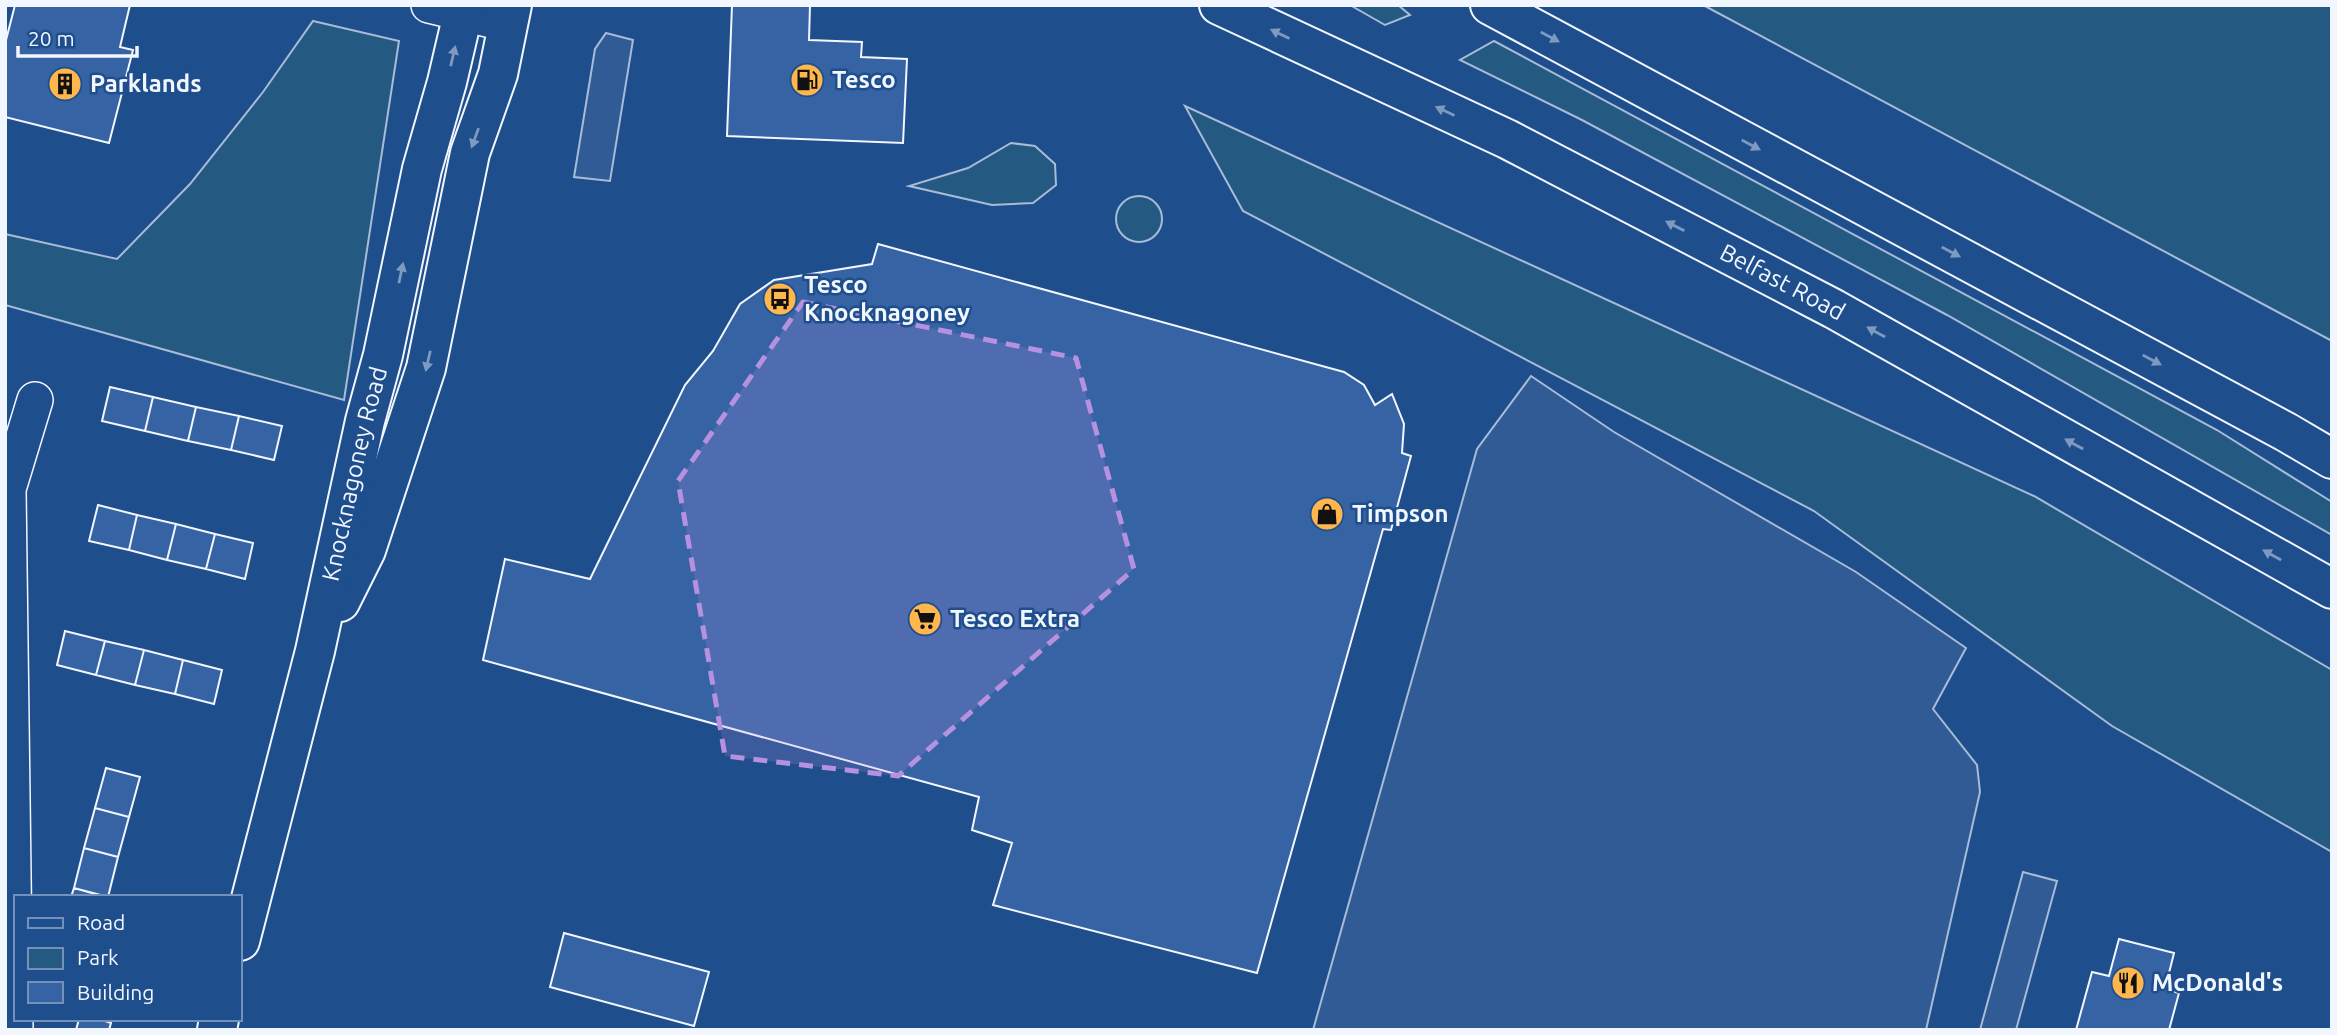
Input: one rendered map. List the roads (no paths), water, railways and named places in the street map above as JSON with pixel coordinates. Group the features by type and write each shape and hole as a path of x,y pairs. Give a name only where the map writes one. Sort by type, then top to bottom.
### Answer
{"main road":[{"name":"Belfast Road","path":"1219,5 1507,139 1834,309 2332,589"},
{"path":"1490,5 2332,459"},
{"name":"Knocknagoney Road","path":"242,933 316,650 365,421 386,344 422,169 447,82 452,8"},
{"path":"316,650 366,550 426,368 470,153 498,74 510,15"},
{"path":"2286,432 2332,446"}],"street":[{"path":"452,8 510,15"},
{"path":"14,972 8,489 35,400"}],"place":[{"name":"Tesco","path":"807,80"},
{"name":"Parklands","path":"65,84"},
{"name":"Tesco Knocknagoney","path":"780,299"},
{"name":"Timpson","path":"1327,514"},
{"name":"Tesco Extra","path":"925,619"},
{"name":"McDonald's","path":"2128,983"}]}
